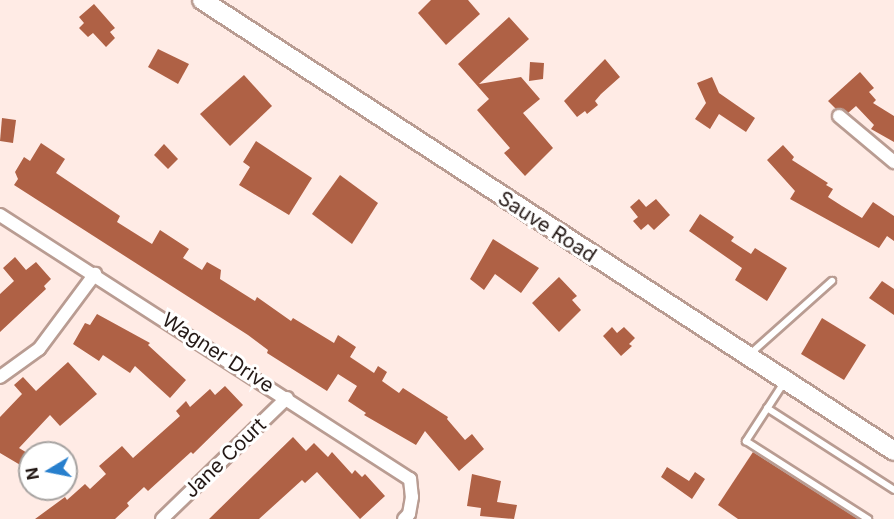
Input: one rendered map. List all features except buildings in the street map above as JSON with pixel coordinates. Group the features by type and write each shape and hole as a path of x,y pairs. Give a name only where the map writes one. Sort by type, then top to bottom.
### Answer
{"street":[{"name":"Sauve Road","path":"202,0 894,451"},
{"path":"839,116 894,162"},
{"name":"Wagner Drive","path":"0,215 288,398 410,479 411,507 404,519"},
{"path":"0,377 39,349 95,274"},
{"name":"Jane Court","path":"162,519 288,398"}],"lane":[{"path":"747,356 832,281"},
{"path":"785,381 747,441 868,519"},
{"path":"767,408 894,490"}]}
